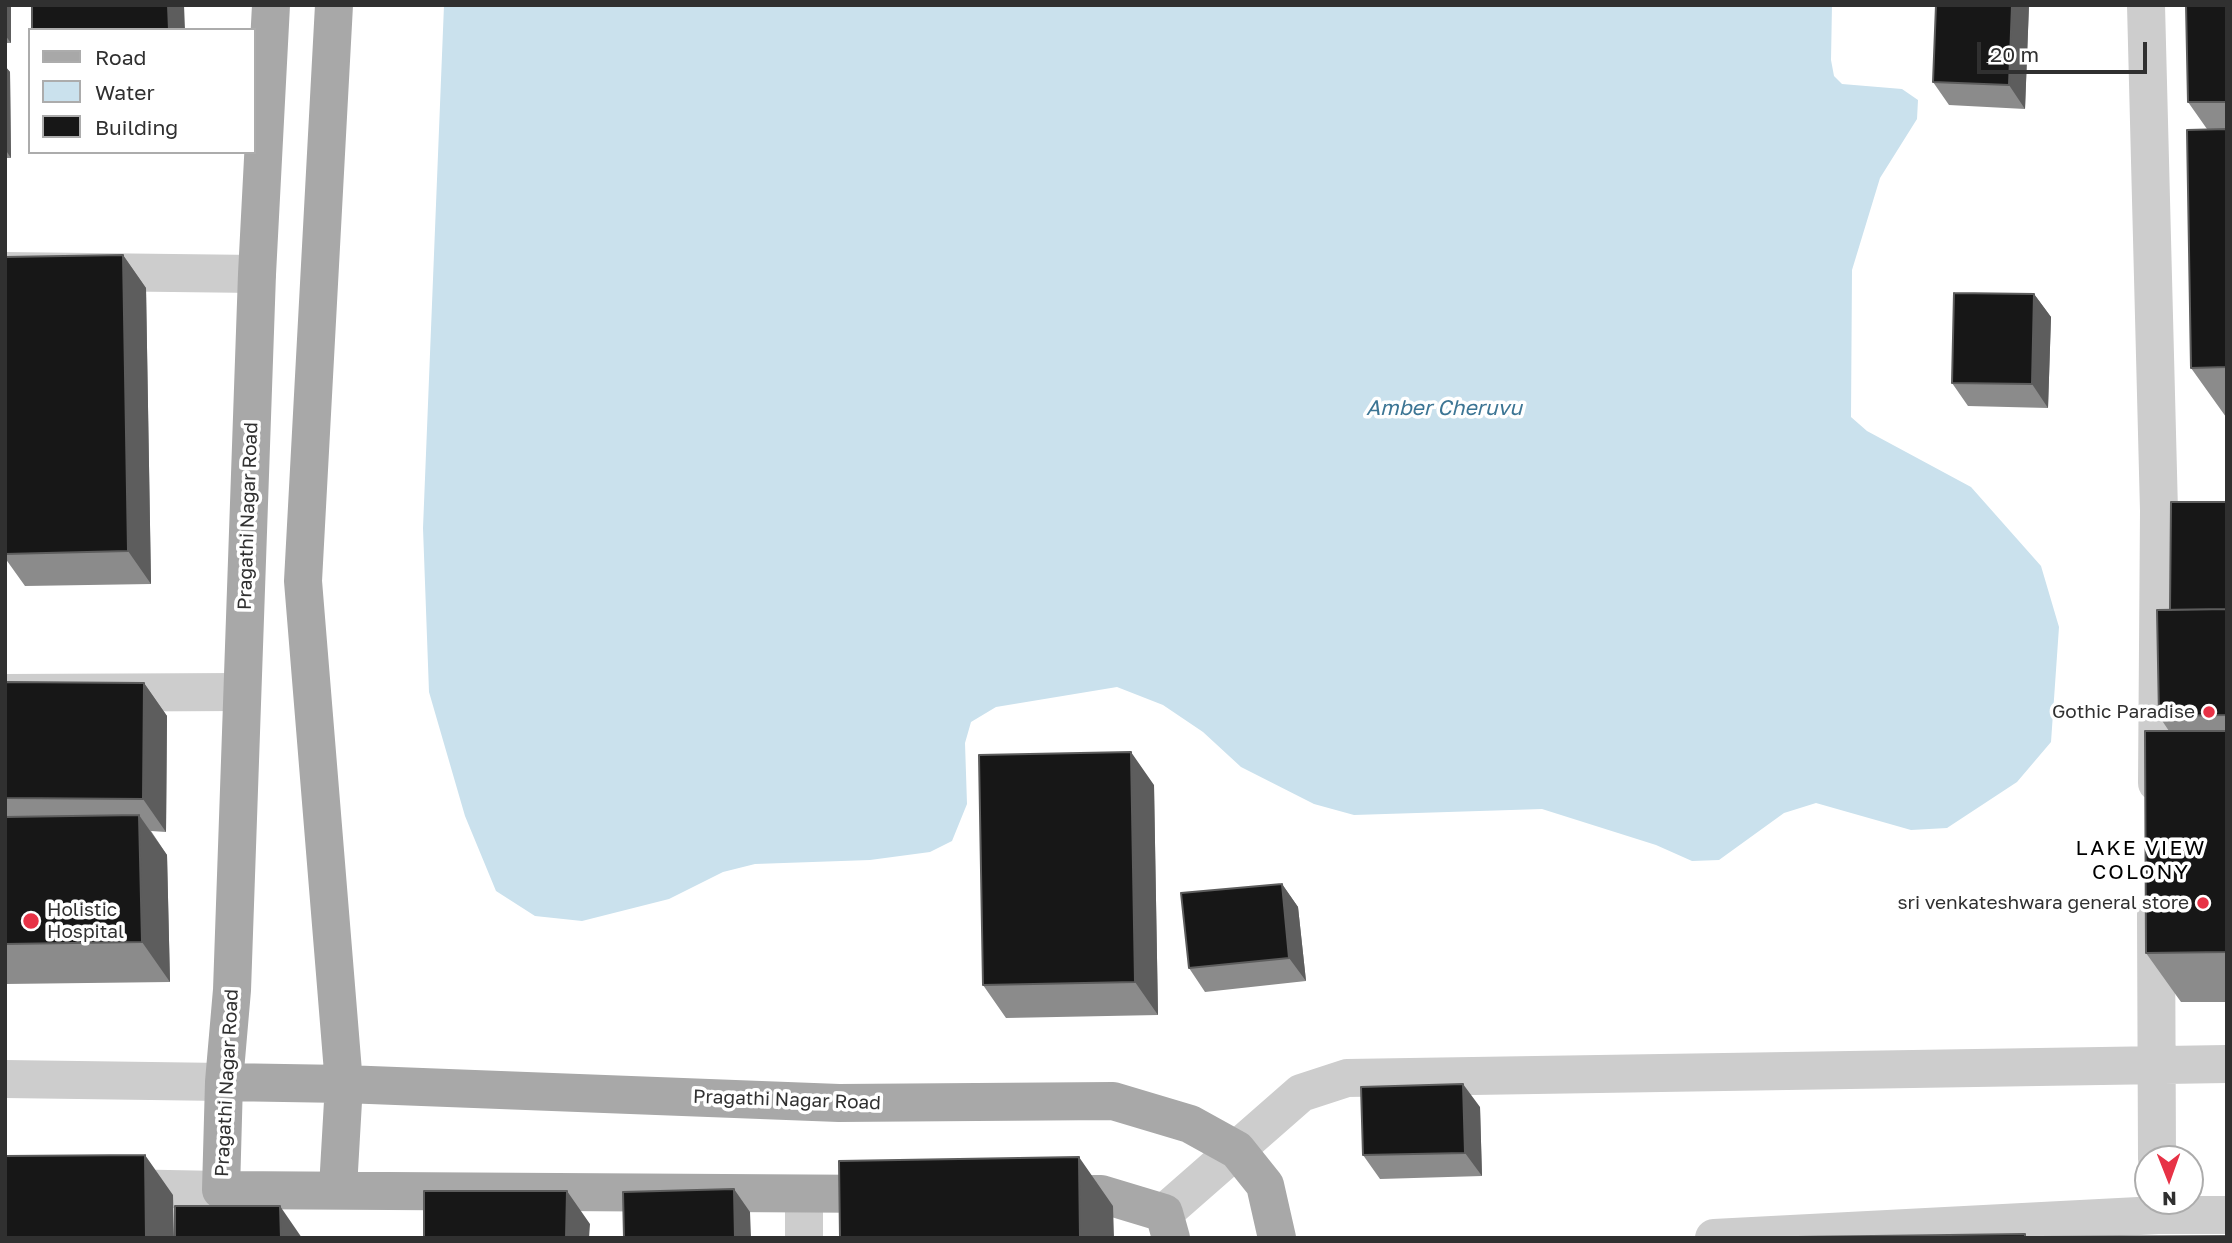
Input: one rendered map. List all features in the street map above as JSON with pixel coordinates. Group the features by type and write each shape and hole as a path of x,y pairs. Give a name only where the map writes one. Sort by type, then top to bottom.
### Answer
{"main road":[{"name":"Pragathi Nagar Road","path":"271,5 257,274 232,990 224,1082 221,1190 338,1188 804,1195 925,1194"},
{"path":"334,5 303,581 344,1084 338,1188"},
{"name":"Pragathi Nagar Road","path":"224,1082 839,1103 1113,1101 1190,1124 1237,1150 1265,1185 1277,1238"},
{"path":"1020,1194 1101,1194 1168,1225"}],"street":[{"path":"2146,5 2159,510 2157,815"},
{"path":"5,271 257,274"},
{"path":"2159,510 2200,510"},
{"path":"5,694 241,692"},
{"path":"2156,884 2157,1145"},
{"path":"1168,1225 1237,1150 1301,1093 1347,1078 2155,1063 2227,1064"},
{"path":"5,1079 224,1082"},
{"path":"86,1187 221,1190"},
{"path":"804,1195 804,1238"},
{"path":"1714,1238 2134,1210"},
{"path":"2204,1213 2227,1215"}],"water":[{"name":"Amber Cheruvu","path":"444,5 1832,5 1831,60 1834,76 1842,84 1902,89 1918,100 1917,119 1880,178 1852,270 1851,417 1867,431 1971,487 2041,566 2059,627 2051,742 2017,782 1947,828 1911,830 1816,803 1784,813 1719,860 1692,861 1656,845 1542,809 1354,815 1314,804 1241,767 1203,732 1163,705 1117,687 996,707 971,722 965,743 967,804 952,841 930,852 870,860 755,864 723,872 669,899 582,921 535,916 496,891 465,816 429,692 423,528"}],"building":[{"path":"32,5 168,5 169,28 32,28"},
{"path":"1936,5 2012,5 2009,85 1933,82"},
{"path":"2186,5 2227,5 2227,102 2188,102"},
{"path":"2227,129 2227,367 2191,368 2187,130"},
{"path":"123,255 128,551 5,554 5,257"},
{"path":"1954,293 2034,294 2032,384 1952,383"},
{"path":"2171,502 2227,502 2227,609 2170,610"},
{"path":"2227,609 2227,715 2159,716 2157,610"},
{"path":"5,682 144,683 143,799 5,798"},
{"path":"2145,731 2227,731 2227,952 2146,953"},
{"path":"1131,752 1135,982 983,985 979,755"},
{"path":"139,815 142,942 5,944 5,817"},
{"path":"1282,884 1289,958 1189,968 1181,893"},
{"path":"1463,1084 1465,1153 1363,1155 1361,1087"},
{"path":"145,1155 146,1238 5,1238 5,1156"},
{"path":"1079,1157 1080,1238 840,1238 839,1161"},
{"path":"734,1189 735,1238 624,1238 623,1192"},
{"path":"424,1191 567,1191 566,1238 424,1238"},
{"path":"175,1206 280,1206 281,1238 175,1238"},
{"path":"2025,1234 2025,1238 1797,1238 1797,1237"},
{"path":"2039,1237 2227,1238 2039,1238"}],"place":[{"name":"Gothic Paradise","path":"2209,712"},
{"name":"sri venkateshwara general store","path":"2203,903"},
{"name":"Holistic Hospital","path":"31,921"}],"district":[{"name":"LAKE VIEW COLONY","path":"2141,860"}]}
